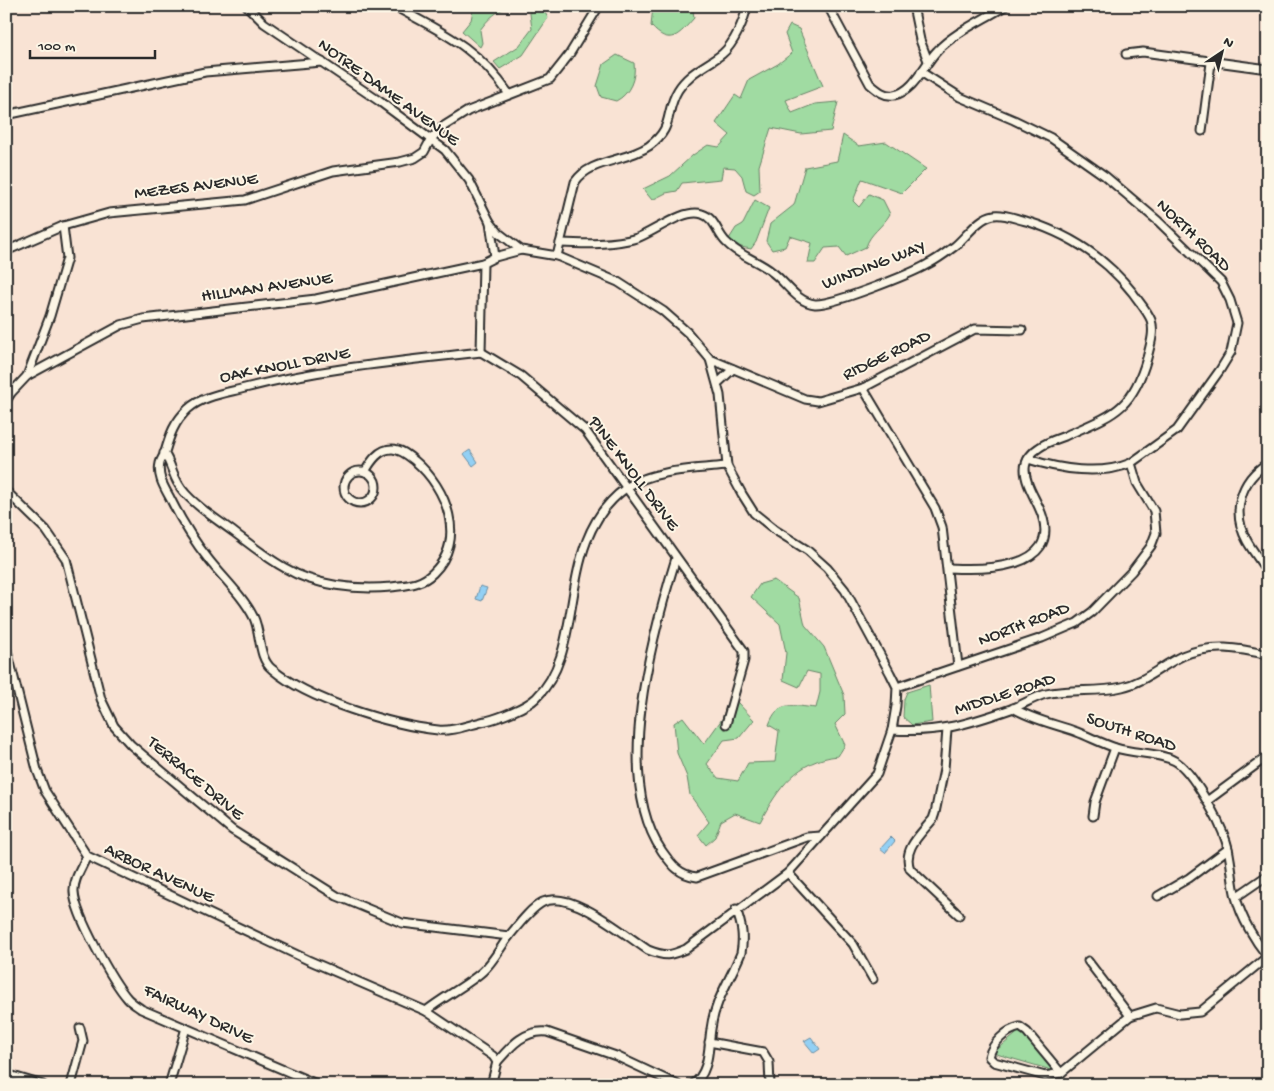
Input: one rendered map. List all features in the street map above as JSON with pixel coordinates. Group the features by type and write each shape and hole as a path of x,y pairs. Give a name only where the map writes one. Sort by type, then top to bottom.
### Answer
{"street":[{"name":"NOTRE DAME AVENUE","path":"247,6 264,23 431,139 454,161 469,180 490,222 499,233 521,250 557,256 593,270 634,291 688,333 710,359 718,383 727,466 754,513 775,530 807,550 827,568 845,590 897,687"},
{"path":"394,6 471,50 499,79 509,94"},
{"name":"MEZES AVENUE","path":"6,251 63,226 109,213 245,200 315,176 415,158 424,152 431,139 444,126 468,111 544,81 556,73 599,6"},
{"path":"557,256 571,197 580,174 594,166 625,158 646,148 661,137 668,126 671,102 679,88 689,76 724,53 747,6"},
{"path":"828,6 864,74 876,90 883,94 895,95 912,84 928,61 944,44 1005,6"},
{"path":"913,6 920,40 928,61"},
{"path":"1126,54 1143,52 1268,70"},
{"path":"6,116 206,72 322,62"},
{"path":"1202,131 1211,63"},
{"name":"NORTH ROAD","path":"897,687 1042,638 1077,623 1092,612 1132,571 1151,546 1156,526 1154,511 1137,483 1130,463 1177,430 1231,352 1237,324 1230,300 1221,282 1158,220 1105,176 1051,138 960,97 921,72"},
{"name":"WINDING WAY","path":"560,243 633,239 689,213 699,212 708,216 724,240 734,250 774,273 796,295 816,304 859,292 929,264 957,245 986,218 993,215 1007,216 1052,229 1104,262 1124,282 1147,312 1152,324 1151,342 1135,390 1118,411 1041,445 1028,459"},
{"name":"NOTRE DAME AVENUE","path":"490,222 495,257"},
{"path":"6,401 27,376 64,274 67,258 63,226"},
{"name":"HILLMAN AVENUE","path":"27,376 121,325 143,319 316,299 483,263 495,257 521,250"},
{"path":"481,352 483,263"},
{"name":"RIDGE ROAD","path":"710,359 805,399 818,401 863,388 975,329 1022,330"},
{"name":"OAK KNOLL DRIVE","path":"481,352 327,370 282,378 215,396 190,406 178,419 170,432 160,463 160,479 184,527 235,590 255,620 262,650 270,668 305,690 365,715 441,731 495,719 535,699 549,680 561,653 576,575 591,530 608,504 627,486"},
{"name":"PINE KNOLL DRIVE","path":"481,352 521,376 585,430 744,651 744,660 726,724"},
{"path":"718,383 733,370"},
{"path":"863,388 935,508 942,527 958,666"},
{"path":"164,453 170,462 175,480 196,504 285,569 311,580 331,584 382,588 422,582 433,574 445,559 450,548 451,537 448,512 442,494 435,481 424,468 404,452 394,449 378,453 365,472 351,474 344,485 348,499 354,503 368,501 374,496 375,482 365,472"},
{"path":"948,568 1001,568 1022,560 1039,548 1044,541 1046,527 1027,478 1025,467 1028,459 1053,466 1095,470 1116,469 1130,463"},
{"path":"1268,463 1253,475 1245,485 1238,512 1246,540 1268,574"},
{"path":"627,486 663,474 727,466"},
{"name":"TERRACE DRIVE","path":"6,491 46,530 66,559 101,700 114,726 131,745 232,830 337,896 402,924 509,936"},
{"path":"676,558 658,617 642,689 638,780 651,835 672,864 684,876 697,877 807,837 821,836"},
{"name":"ARBOR AVENUE","path":"6,646 36,770 45,791 88,856 308,960 426,1011"},
{"name":"MIDDLE ROAD","path":"892,730 947,729 1013,708 1044,694 1065,690 1120,688 1142,681 1182,656 1198,650 1228,647 1267,652"},
{"path":"497,1062 488,1050 426,1011 482,972 501,950 509,936 533,910 544,902 560,899 575,904 648,950 669,956 686,949 736,909 788,873 878,774 892,730 897,687"},
{"name":"SOUTH ROAD","path":"1013,708 1027,716 1076,732 1115,748 1161,756 1176,762 1183,768 1207,801 1228,849 1236,897 1251,932 1267,957"},
{"path":"947,729 944,769 934,813 909,849 906,860 910,869 959,915"},
{"path":"1093,816 1095,802 1115,748"},
{"path":"1207,801 1268,756"},
{"path":"1158,896 1189,878 1228,849"},
{"name":"FAIRWAY DRIVE","path":"88,856 78,875 74,891 76,907 101,955 129,1000 141,1008 319,1085"},
{"path":"788,873 853,944 873,979"},
{"path":"1236,897 1268,875"},
{"path":"692,1085 700,1079 706,1068 710,1028 741,953 744,940 742,925 736,909"},
{"path":"1060,1073 1027,1032 1020,1027 1012,1029 991,1048 989,1057 994,1062 1045,1076 1060,1073 1130,1016 1156,1008 1180,1014 1200,1012 1267,957"},
{"path":"1088,961 1130,1016"},
{"path":"71,1085 83,1041 80,1028"},
{"path":"169,1085 186,1028"},
{"path":"491,1085 497,1062 526,1035 536,1031 547,1032 616,1056 678,1085"},
{"path":"709,1042 764,1052 770,1062 770,1085"},
{"path":"6,1074 43,1085"}],"green space":[{"path":"471,6 511,6 493,15 486,22 480,30 482,43 480,47 462,31 471,20 473,10"},
{"path":"529,6 546,6 543,9 548,18 523,55 500,69 494,62 519,46 532,29"},
{"path":"653,6 688,6 693,10 694,18 679,34 669,37 664,36 651,26"},
{"path":"790,25 799,29 823,86 786,100 792,113 815,104 838,102 831,131 801,134 771,128 759,166 760,191 754,195 746,191 742,176 735,168 723,167 721,179 682,183 677,191 666,193 652,200 643,189 670,176 693,155 708,145 719,147 730,135 716,123 735,95 741,99 749,80 778,64 792,53 785,34"},
{"path":"617,55 634,63 634,74 628,90 616,101 601,97 597,86 604,64"},
{"path":"843,135 859,146 886,142 926,169 902,193 862,179 853,201 859,207 869,194 883,200 890,214 870,238 866,247 846,256 839,247 825,248 815,263 808,263 812,243 790,236 785,247 772,250 766,241 770,224 794,205 805,167 837,161"},
{"path":"755,200 769,208 756,242 751,249 741,247 729,239 736,228 743,224"},
{"path":"774,580 799,598 805,625 824,647 844,695 845,714 835,724 845,745 838,756 811,763 791,778 774,798 760,822 735,813 721,821 715,837 706,845 698,835 709,822 690,795 687,777 677,753 674,723 683,717 704,744 722,719 727,705 737,702 754,720 739,738 724,740 707,764 718,778 738,781 748,763 775,762 779,731 769,725 777,711 787,706 816,708 820,692 820,674 807,671 799,687 783,680 786,653 780,624 751,597 760,584"},
{"path":"929,685 932,722 912,725 903,717 904,699 907,692"},
{"path":"1021,1030 1065,1077 1067,1085 1053,1085 1048,1069 993,1053"}],"water":[{"path":"470,450 478,462 473,466 464,454"},
{"path":"480,586 487,588 482,601 476,599"},
{"path":"891,837 895,841 885,853 880,849"},
{"path":"811,1037 820,1049 814,1053 804,1041"}]}
